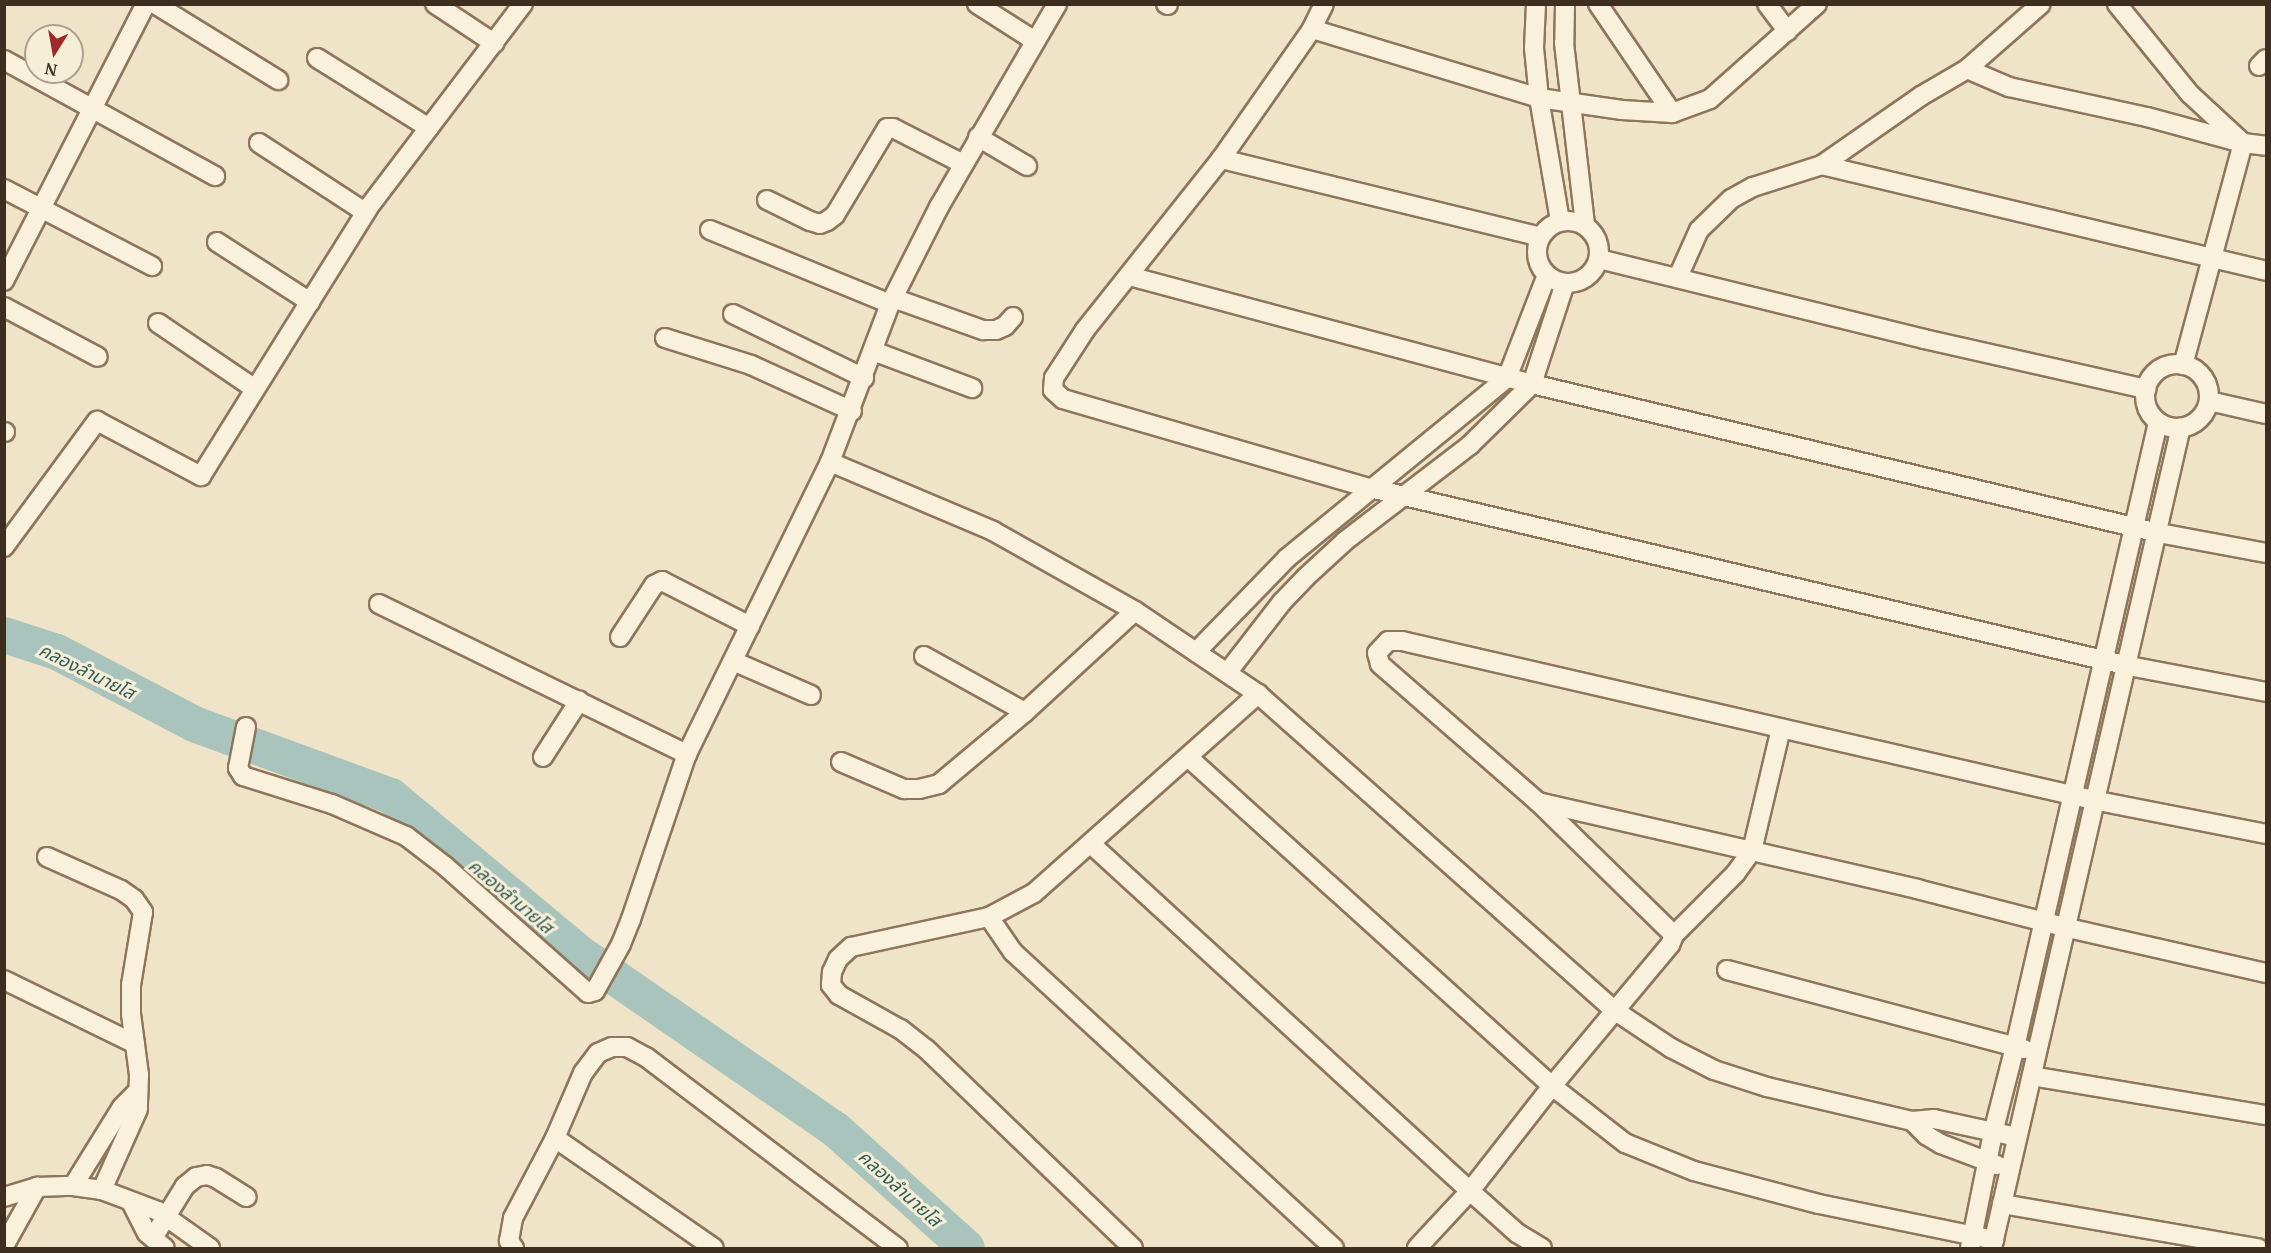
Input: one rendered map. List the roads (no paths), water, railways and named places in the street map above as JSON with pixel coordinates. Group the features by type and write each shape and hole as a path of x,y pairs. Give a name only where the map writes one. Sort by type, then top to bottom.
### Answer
{"street":[{"path":"4,281 43,209 146,4"},
{"path":"155,4 278,80"},
{"path":"435,4 494,43"},
{"path":"4,547 97,421 201,476 367,210 523,4"},
{"path":"977,4 1035,41"},
{"path":"245,729 238,772 245,777 332,804 406,836 445,866 588,993 595,991 621,944 687,754 830,462 852,411 892,301 978,137 1057,4"},
{"path":"1324,4 1312,29 1221,159 1085,330 1054,378 1053,390 1063,399 1370,488 2128,666 2266,692"},
{"path":"1536,4 1534,48 1539,98 1560,221"},
{"path":"1565,4 1564,43 1585,225"},
{"path":"1598,4 1672,112"},
{"path":"1767,4 1787,31"},
{"path":"1312,29 1539,98 1622,110 1672,112 1710,99 1817,4"},
{"path":"1678,277 1699,230 1731,199 1753,187 1822,165 1921,96 1967,69 2041,4"},
{"path":"2117,4 2190,94 2243,143"},
{"path":"317,58 429,128"},
{"path":"4,60 215,176"},
{"path":"1967,69 2009,87 2147,117 2243,143 2266,146"},
{"path":"767,200 810,221 820,224 827,221 835,215 887,128 893,128 963,164"},
{"path":"978,137 1027,166"},
{"path":"259,143 366,212 367,210"},
{"path":"2183,365 2243,143"},
{"path":"1221,159 1539,237"},
{"path":"1822,165 2266,271"},
{"path":"4,189 152,266"},
{"path":"1572,220 1585,225 1596,236 1599,259 1586,278 1565,283 1547,275 1537,259 1539,237 1551,225 1560,221 1572,220"},
{"path":"710,230 892,301 983,330 996,330 1005,326 1013,317"},
{"path":"217,242 310,302"},
{"path":"1599,259 1924,339 2146,389"},
{"path":"1196,652 1287,558 1507,378 1547,275"},
{"path":"1129,276 1507,378 2134,528 2266,553"},
{"path":"1227,673 1282,602 1306,577 1345,541 1470,445 1532,384 1565,283"},
{"path":"4,307 98,357"},
{"path":"733,314 864,378"},
{"path":"158,323 255,389"},
{"path":"665,338 751,365 852,411"},
{"path":"873,351 972,388"},
{"path":"2171,365 2183,365 2195,369 2204,378 2209,389 2209,401 2204,414 2194,423 2181,428 2172,427 2158,422 2150,412 2146,401 2146,389 2151,378 2160,369 2171,365"},
{"path":"2209,401 2266,414"},
{"path":"1972,1242 1986,1162 2015,1047 2158,422"},
{"path":"1189,758 1552,1086 1625,1143 1694,1171 1972,1242 1993,1244 2098,801 2181,428"},
{"path":"830,462 993,531 1135,611 1258,694 1614,1010 1671,1048 1714,1070 1767,1087 1912,1120 1934,1119 2017,1137"},
{"path":"620,637 654,585 662,581 750,626"},
{"path":"379,604 687,754"},
{"path":"841,762 904,789 919,789 939,784 1025,712 1135,611"},
{"path":"1674,935 1538,802 1380,664 1377,653 1382,645 1388,641 1402,641 2098,801 2266,834"},
{"path":"924,656 1025,712"},
{"path":"733,661 811,695"},
{"path":"1133,1248 926,1049 900,1029 839,995 831,985 832,972 838,959 851,947 989,917 1034,893 1189,758 1258,694"},
{"path":"543,757 579,701"},
{"path":"1417,1248 1470,1191 1552,1086 1670,945 1674,935 1735,874 1752,851 1781,728"},
{"path":"1538,802 1917,889 2068,928 2266,973"},
{"path":"1091,844 1470,1191 1517,1233 1542,1248"},
{"path":"47,857 121,890 134,899 142,912 131,985 135,1044 140,1075 135,1121 102,1190"},
{"path":"989,917 1013,952 1334,1248"},
{"path":"1727,970 2038,1053"},
{"path":"4,980 135,1044"},
{"path":"514,1248 509,1241 513,1218 555,1138 583,1073 598,1053 612,1047 627,1047 655,1064 898,1248"},
{"path":"2032,1076 2266,1115"},
{"path":"73,1186 118,1113 138,1091"},
{"path":"1912,1120 1926,1135 1986,1162 2010,1170"},
{"path":"555,1138 714,1248"},
{"path":"131,1202 147,1233 159,1243 166,1217 185,1186 196,1177 207,1175 216,1178 247,1197"},
{"path":"4,1197 38,1187 73,1186 102,1190 158,1211 210,1248"},
{"path":"4,1246 38,1187"},
{"path":"2002,1204 2256,1248"}],"waterway":[{"name":"คลองลำนายโส","path":"4,635 57,652 194,724 391,796 578,952 836,1130 967,1248"}]}
